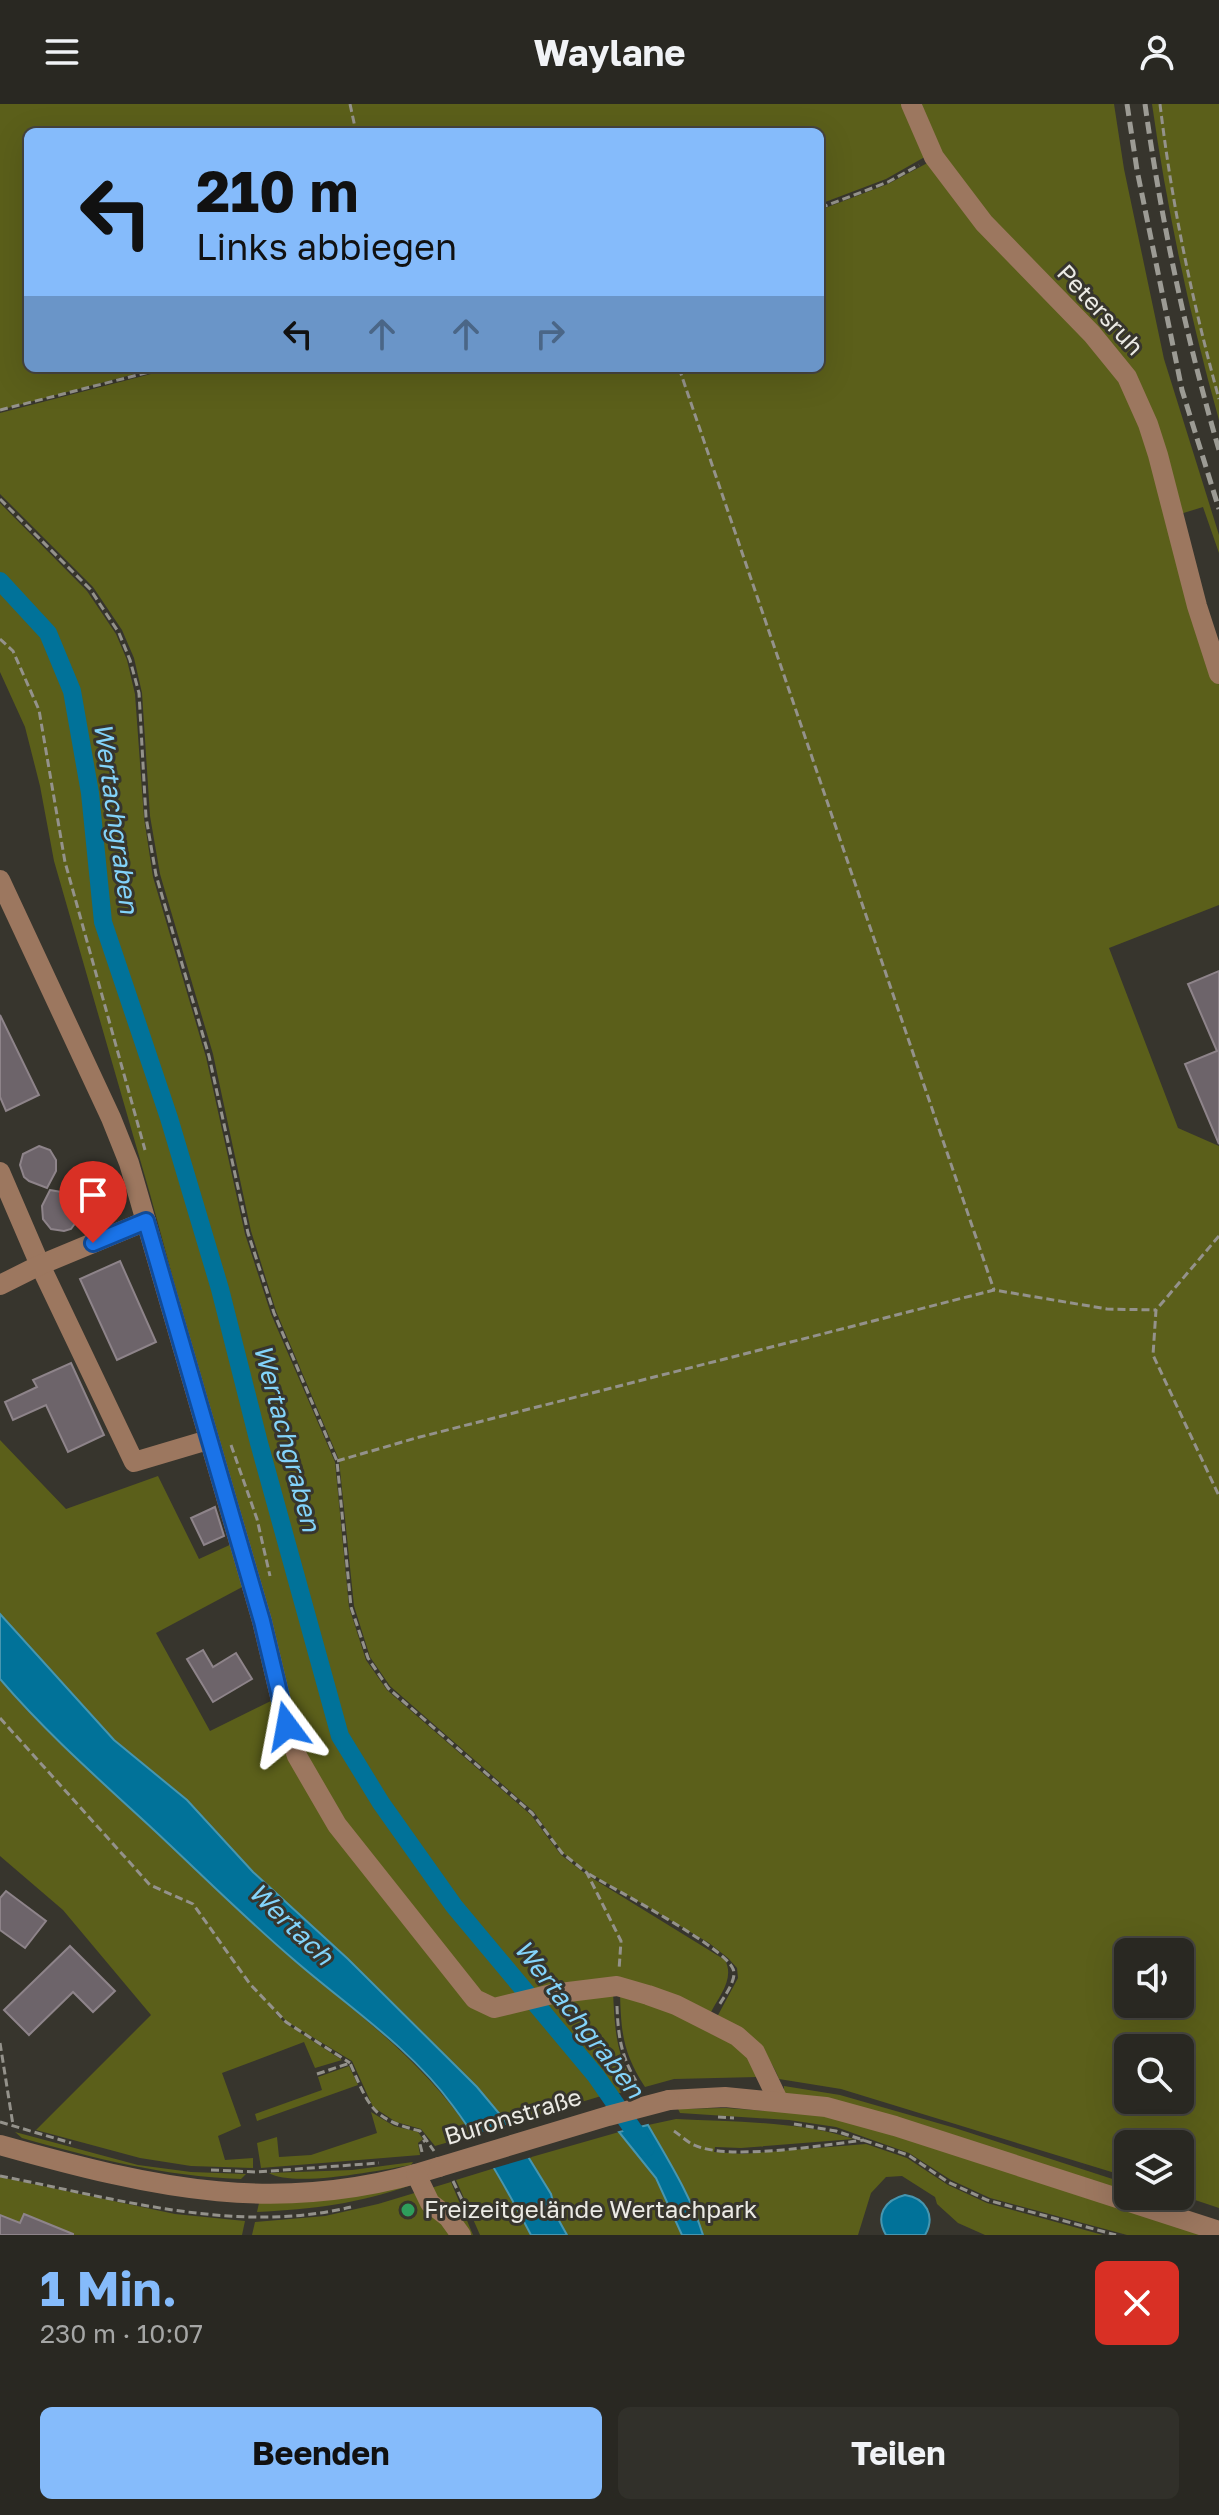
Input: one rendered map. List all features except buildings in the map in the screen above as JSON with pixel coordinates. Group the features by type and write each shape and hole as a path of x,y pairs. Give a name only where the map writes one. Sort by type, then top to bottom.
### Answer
{"street":[{"name":"Petersruh","path":"911,104 934,157 984,223 1092,334 1127,377 1158,455 1197,606 1219,674"},
{"path":"0,880 129,1163 218,1439 287,1726 310,1782 337,1825 475,1999 494,2008 552,1994 617,1986 676,2005 737,2036 755,2052 778,2100"},
{"path":"0,1172 40,1265 134,1462 218,1439"},
{"path":"0,1285 146,1221"},
{"name":"Buronstraße","path":"0,2145 104,2174 190,2190 254,2195 330,2192 427,2163 669,2100 725,2097 778,2100 826,2107 895,2126 1214,2232"},
{"path":"427,2163 430,2203 448,2217 461,2235"}],"path":[{"path":"350,104 355,128"},
{"path":"1160,104 1167,164 1191,294 1219,399"},
{"path":"824,206 888,182 934,157"},
{"path":"0,410 149,372"},
{"path":"680,372 994,1290"},
{"path":"0,499 90,589 119,633 130,660 139,693 146,817 156,875 209,1056 248,1233 274,1313 337,1461 351,1607 368,1658 388,1688 532,1813 562,1853 587,1873 726,1959 734,1970 734,1977 710,2021"},
{"path":"0,639 13,651 39,710 65,862 145,1150"},
{"path":"1219,1236 1156,1310 1153,1355 1219,1496"},
{"path":"337,1461 994,1290 1107,1309 1156,1310"},
{"path":"218,1439 257,1519 270,1579"},
{"path":"0,1718 150,1885 193,1904 250,1984 286,2022 350,2063 371,2109 395,2124 420,2131 427,2139 420,2144 421,2151"},
{"path":"587,1873 621,1941 617,1986 618,2036 625,2062 636,2081"},
{"path":"0,2043 13,2125"},
{"path":"317,2074 350,2063"},
{"path":"718,2117 747,2119"},
{"path":"0,2122 81,2147"},
{"path":"788,2123 836,2131 865,2140 908,2155 948,2182 987,2200 1116,2235"},
{"path":"674,2131 696,2146 730,2151 865,2140"},
{"path":"205,2170 257,2172 389,2162"}],"green space":[{"path":"0,104 908,104 930,154 886,179 824,202 824,128 24,128 24,372 142,372 0,410"},
{"path":"916,104 1114,104 1124,169 1164,359 1219,535 1219,553 1203,507 1177,515 1151,423 1032,269 937,154"},
{"path":"1152,104 1219,104 1219,420 1180,263"},
{"path":"933,160 1090,336 1146,424 1219,685 1219,905 1109,948 1178,1128 1219,1146 1219,2208 1194,2200 1194,2130 1114,2130 1114,2173 841,2089 779,2079 761,2051 717,2017 738,1978 737,1968 728,1958 709,1943 588,1872 563,1853 534,1812 390,1686 370,1657 354,1606 339,1460 276,1311 251,1231 213,1054 160,874 150,816 142,693 134,658 122,630 93,587 0,494 0,413 159,372 824,372 824,208 888,184"},
{"path":"0,503 87,591 116,634 127,660 135,694 144,818 153,877 206,1057 245,1234 271,1314 335,1462 349,1607 366,1660 387,1690 531,1815 561,1855 587,1875 725,1960 727,1981 710,2014 649,1990 504,2001 479,1996 344,1823 303,1756 150,1194 54,861 25,727 0,672"},
{"path":"0,1440 66,1509 158,1476 199,1559 234,1543 246,1585 156,1633 210,1731 277,1698 281,1729 473,2003 613,1992 618,2042 624,2065 636,2090 598,2097 508,2124 477,2087 348,1959 253,1872 187,1800 114,1740 0,1614"},
{"path":"0,1679 56,1739 240,1911 411,2061 433,2083 473,2135 435,2146 421,2129 396,2122 373,2107 352,2061 286,2021 277,2011 275,2013 285,2023 342,2060 315,2068 304,2042 222,2073 241,2126 218,2136 225,2160 253,2158 253,2168 191,2166 140,2158 36,2130 151,2015 63,1910 0,1856"},
{"path":"620,1992 707,2026 748,2054 758,2077 674,2079 645,2087 632,2064 625,2042"},
{"path":"349,2066 358,2085 257,2121 255,2114 322,2090 318,2077"},
{"path":"784,2086 840,2095 955,2128 1114,2179 1114,2188 784,2093"},
{"path":"726,2108 824,2115 892,2133 1114,2206 1114,2210 1127,2210 1203,2235 1127,2235 990,2198 951,2180 909,2153 836,2127 789,2120 680,2113 678,2109"},
{"path":"371,2112 394,2126 418,2132 423,2139 418,2143 420,2155 261,2168 257,2143 277,2137 279,2157 311,2155 377,2133"},
{"path":"676,2119 766,2123 833,2133 854,2139 741,2148 715,2147 714,2152 743,2154 866,2144 907,2158 948,2185 987,2203 1103,2235 985,2235 958,2223 937,2204 935,2197 902,2176 886,2177 871,2193 858,2235 703,2235 698,2218 648,2125"},
{"path":"15,2132 138,2165 191,2172 246,2174 241,2179 157,2170 50,2146 22,2138"},
{"path":"619,2132 656,2178 682,2235 567,2235 557,2217 551,2194 528,2158"},
{"path":"413,2162 411,2165 317,2178 298,2179 269,2173 352,2170"},
{"path":"495,2168 531,2235 480,2235 456,2180"},
{"path":"0,2177 175,2214 245,2221 242,2235 0,2235"},
{"path":"409,2181 411,2185 354,2201 257,2212 259,2203"},
{"name":"Freizeitgelände Wertachpark","path":"451,2182 473,2235 252,2235 255,2222 325,2216"}],"water":[{"name":"Wertach","path":"0,1614 114,1740 187,1800 253,1872 348,1959 477,2087 508,2124 551,2194 557,2217 567,2235 531,2235 475,2137 417,2065 258,1928 75,1757 18,1699 0,1679"},
{"path":"648,2125 686,2192 703,2235 682,2235 656,2178 619,2132"},
{"path":"905,2195 919,2200 927,2209 929,2221 925,2235 886,2235 881,2221 884,2210 892,2201"}],"pier":[{"path":"512,2123 532,2157 491,2169 469,2136"}],"waterway":[{"name":"Wertachgraben","path":"0,581 48,633 72,691 90,793 103,922 169,1118 220,1289 340,1736 381,1803 454,1906 596,2076 646,2148"}],"railway":[{"path":"1127,104 1137,170 1182,390 1219,509"},
{"path":"1145,104 1176,278 1219,450"}],"place":[{"name":"Freizeitgelände Wertachpark","path":"408,2210"}],"route":[{"path":"93,1243 146,1221 262,1621 287,1726"}]}
